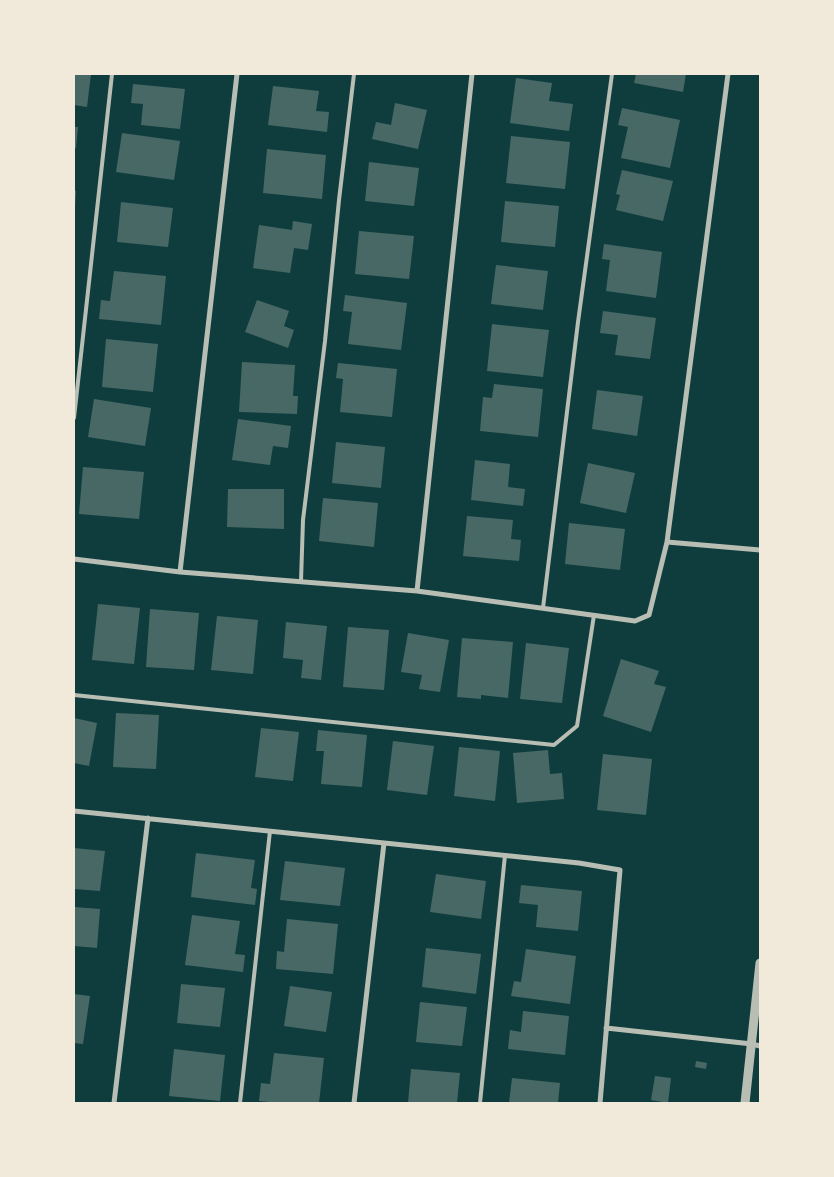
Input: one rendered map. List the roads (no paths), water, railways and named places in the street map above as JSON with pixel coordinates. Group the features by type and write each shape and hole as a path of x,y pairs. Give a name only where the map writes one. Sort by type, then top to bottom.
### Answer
{"street":[{"path":"180,572 237,74"},
{"path":"417,591 472,74"},
{"path":"74,559 180,572 417,591 634,621 649,615 667,542 728,74"},
{"path":"667,542 760,550"},
{"path":"74,811 580,863 620,870 600,1103"},
{"path":"114,1103 148,818"},
{"path":"354,1103 384,843"},
{"path":"745,1103 756,1045 760,963"},
{"path":"606,1028 756,1045"}],"lane":[{"path":"74,418 112,74"},
{"path":"302,581 303,520 324,351 354,74"},
{"path":"543,608 577,332 612,74"},
{"path":"74,695 554,745 577,726 594,614"},
{"path":"240,1103 270,831"},
{"path":"480,1103 505,856"}]}
